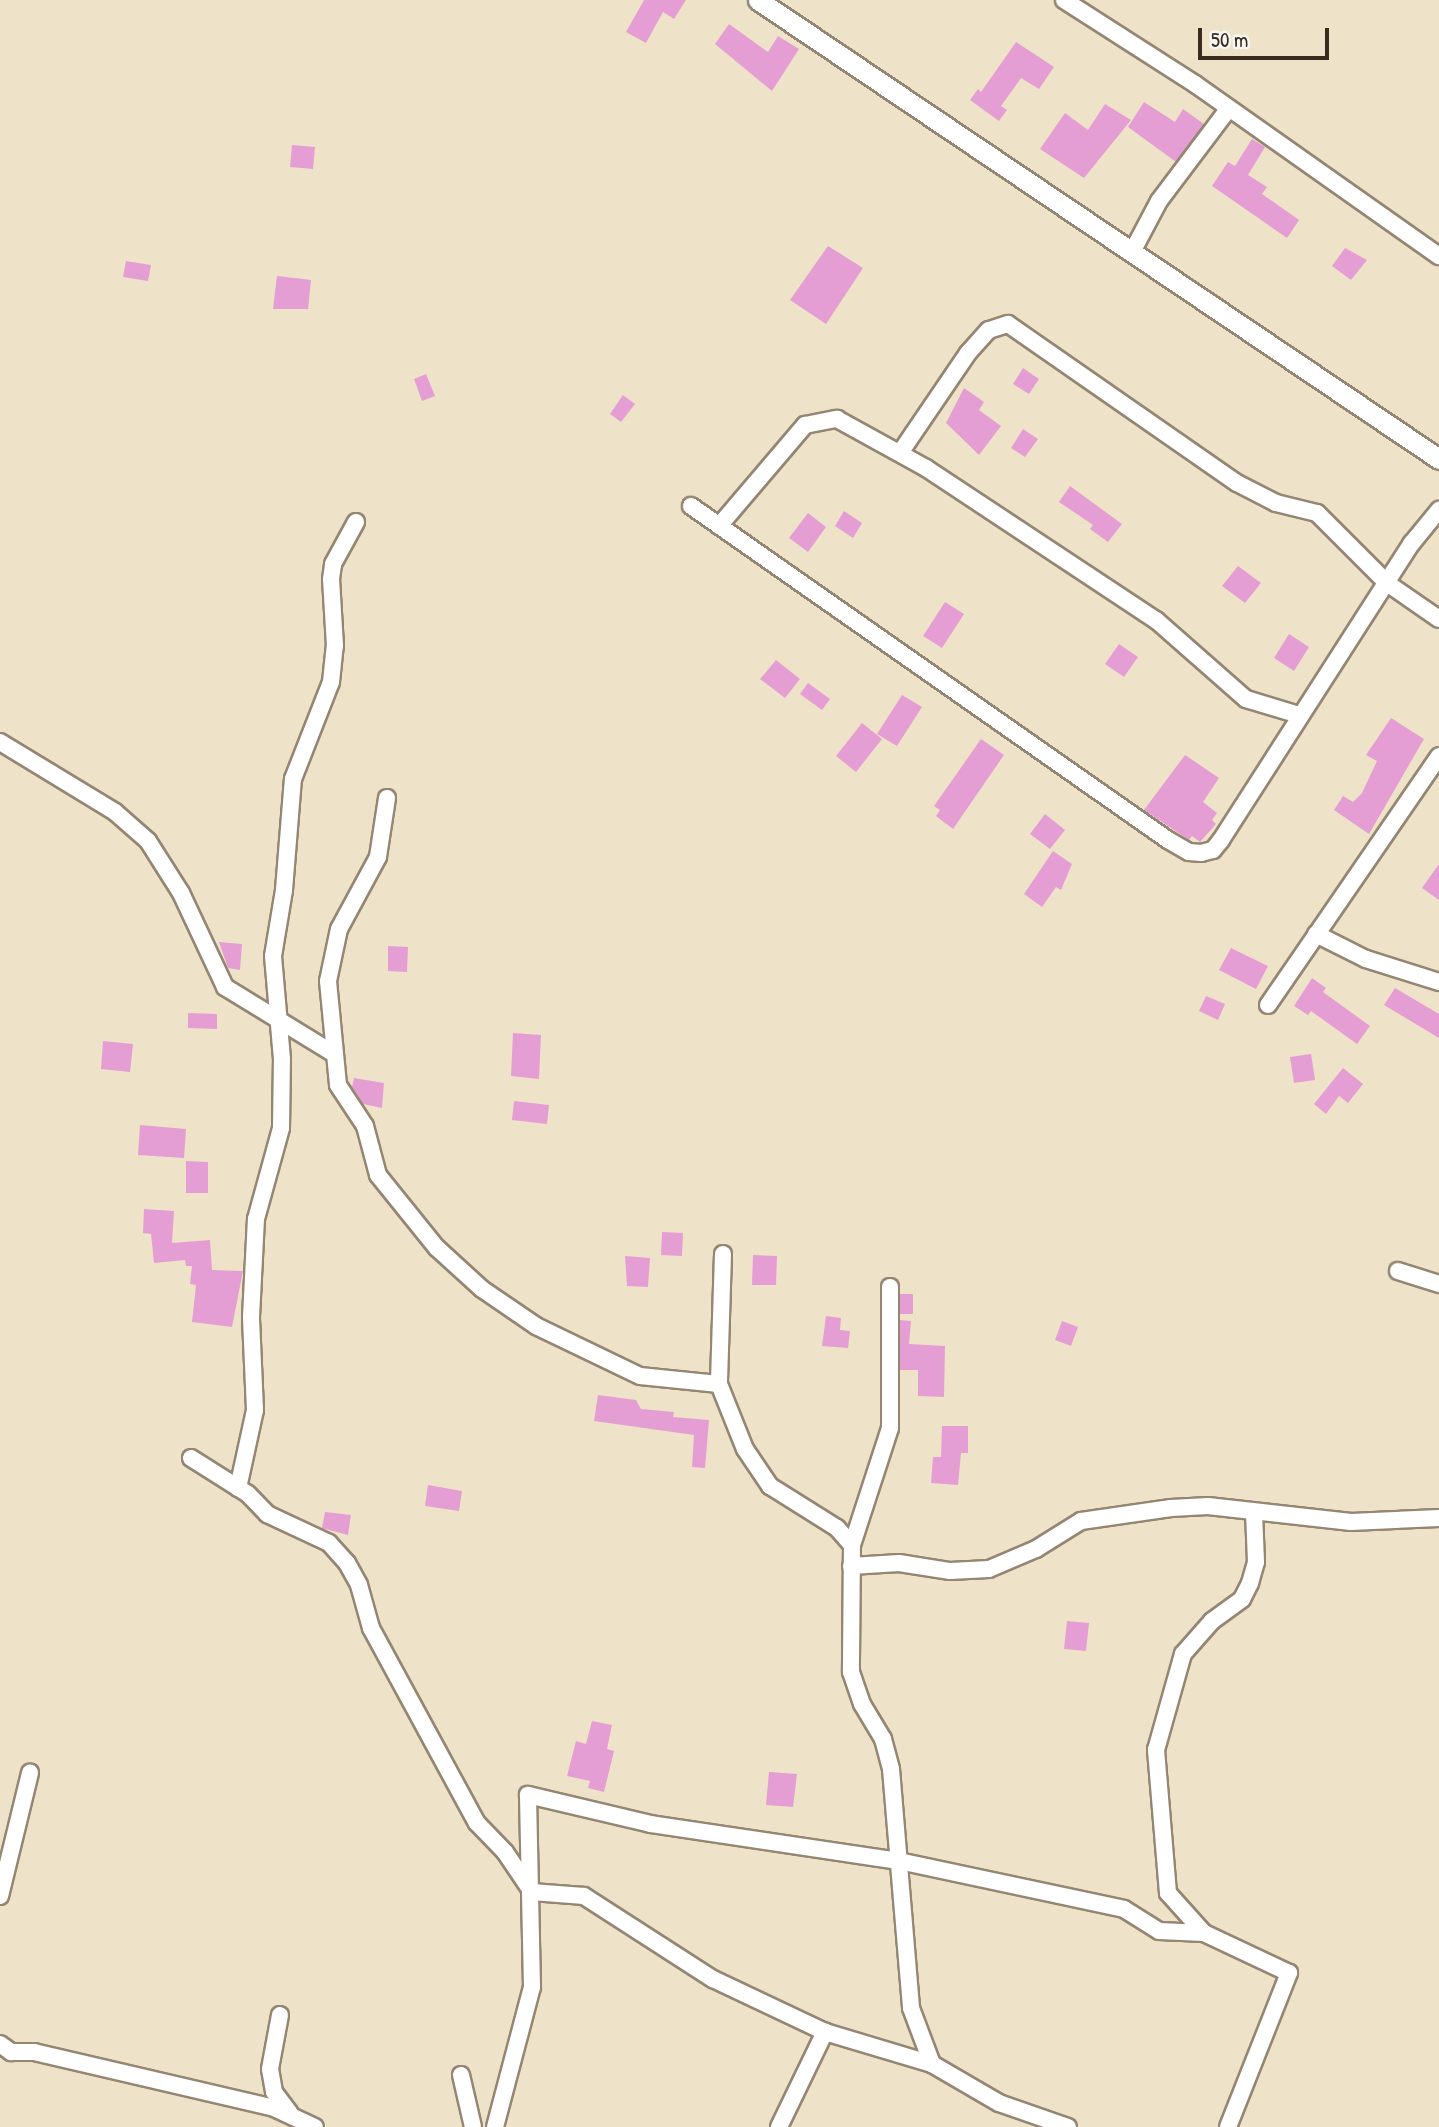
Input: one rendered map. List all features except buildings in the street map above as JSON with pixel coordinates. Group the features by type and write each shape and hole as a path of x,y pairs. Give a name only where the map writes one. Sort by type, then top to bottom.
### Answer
{"street":[{"path":"758,0 1439,459"},
{"path":"1064,0 1229,108 1439,256"},
{"path":"1132,252 1159,201 1229,108"},
{"path":"900,453 968,353 989,330 1008,324 1237,483 1276,503 1317,513 1387,583 1439,619"},
{"path":"719,526 805,425 838,419 900,453 1156,620 1246,699 1299,715"},
{"path":"691,506 1189,852 1213,850 1221,840 1299,715 1439,510"},
{"path":"238,1488 255,1410 251,1317 256,1219 281,1128 282,1059 275,1020 273,956 284,890 293,779 331,682 335,646 331,579 356,522"},
{"path":"0,742 115,812 148,841 181,893 225,987 331,1052"},
{"path":"1268,1005 1439,756"},
{"path":"387,798 377,858 339,929 331,968 331,1052 338,1085 365,1126 378,1175 436,1248 482,1289 536,1326 640,1376 719,1384"},
{"path":"1317,934 1366,959 1396,965 1439,982"},
{"path":"723,1254 719,1384 745,1449 770,1486 838,1528 852,1545"},
{"path":"1398,1271 1439,1284"},
{"path":"890,1287 890,1427 852,1545 851,1672 862,1704 883,1739 891,1769 911,2008 932,2064"},
{"path":"191,1458 238,1488 267,1514 329,1543 347,1563 359,1585 371,1628 477,1824 505,1852 532,1892"},
{"path":"851,1566 899,1563 950,1571 989,1569 1036,1549 1081,1521 1171,1507 1351,1522 1439,1518"},
{"path":"1204,1933 1168,1893 1163,1792 1156,1750 1183,1654 1212,1620 1242,1599 1250,1583 1256,1562 1254,1512"},
{"path":"0,1896 30,1773"},
{"path":"495,2127 532,1987 528,1795 651,1824 899,1861 1124,1909 1159,1931 1204,1933 1289,1973 1228,2127"},
{"path":"532,1892 584,1896 713,1979 825,2032 932,2064 999,2103 1068,2127"},
{"path":"280,2015 270,2069 274,2092 293,2118"},
{"path":"779,2127 825,2032"},
{"path":"0,2044 11,2052 34,2052 274,2108 315,2127"},
{"path":"461,2075 473,2127"}]}
